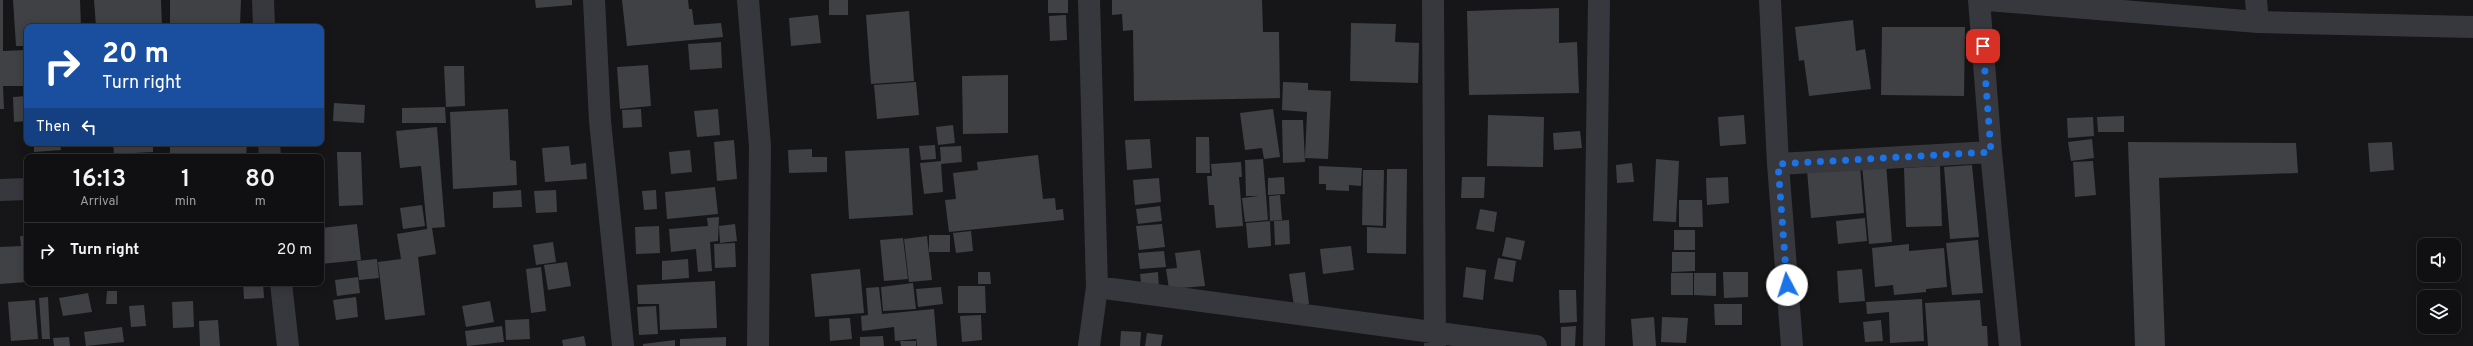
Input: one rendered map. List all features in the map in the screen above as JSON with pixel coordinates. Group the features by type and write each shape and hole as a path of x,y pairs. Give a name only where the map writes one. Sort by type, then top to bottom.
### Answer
{"street":[{"path":"263,0 264,24"},
{"path":"594,0 600,129 623,346"},
{"path":"748,0 760,146 758,346"},
{"path":"1089,0 1097,287 1089,346"},
{"path":"1433,0 1435,339"},
{"path":"1594,346 1600,0"},
{"path":"1770,0 1778,164 1792,346"},
{"path":"1979,0 1991,152 2010,346"},
{"path":"1987,0 2258,22 2473,27"},
{"path":"2256,0 2258,22"},
{"path":"1778,164 1991,152"},
{"path":"0,190 24,189"},
{"path":"281,286 288,346"},
{"path":"1097,287 1435,339 1536,346"}],"building":[{"path":"0,0 3,0 3,51 24,50 24,86 3,86 4,109 0,109"},
{"path":"13,0 80,0 81,24 24,24 24,46 16,46"},
{"path":"94,0 161,0 162,24 96,24"},
{"path":"170,0 241,0 240,24 170,24"},
{"path":"535,0 572,0 572,5 536,8"},
{"path":"622,0 688,0 689,9 692,9 694,25 721,23 723,37 627,46"},
{"path":"829,0 848,0 848,15 829,15"},
{"path":"1048,0 1068,0 1068,13 1048,13"},
{"path":"1112,0 1262,0 1263,32 1279,32 1280,98 1134,101 1133,30 1123,31 1122,14 1112,15"},
{"path":"1559,8 1559,43 1577,42 1579,93 1469,95 1467,11"},
{"path":"909,11 914,81 871,84 866,15"},
{"path":"818,15 821,43 791,46 789,18"},
{"path":"1066,15 1067,40 1050,41 1049,16"},
{"path":"1853,20 1856,51 1865,49 1871,89 1809,96 1804,60 1799,61 1795,27"},
{"path":"1351,23 1396,24 1395,42 1419,43 1418,83 1350,81"},
{"path":"1882,27 1965,27 1964,96 1881,95"},
{"path":"721,42 722,68 690,70 688,44"},
{"path":"648,65 651,106 620,109 617,67"},
{"path":"444,66 464,66 465,106 446,107"},
{"path":"1008,75 1008,133 963,134 962,76"},
{"path":"916,82 919,115 877,119 874,85"},
{"path":"1283,82 1308,83 1308,90 1331,91 1328,159 1305,158 1307,112 1282,110"},
{"path":"24,96 24,121 14,122 13,97"},
{"path":"334,103 365,105 364,123 333,121"},
{"path":"445,107 446,123 402,123 402,108"},
{"path":"508,109 510,160 516,161 517,185 453,189 450,112"},
{"path":"641,109 642,127 623,128 622,110"},
{"path":"718,109 720,135 697,137 694,111"},
{"path":"1273,109 1280,157 1264,159 1262,148 1245,150 1240,113"},
{"path":"1488,115 1544,117 1543,167 1487,166"},
{"path":"1744,115 1746,144 1720,146 1718,117"},
{"path":"2124,116 2124,132 2098,132 2097,117"},
{"path":"2093,117 2094,136 2068,138 2067,118"},
{"path":"1282,120 1303,120 1305,162 1283,163"},
{"path":"953,125 955,143 938,145 936,127"},
{"path":"437,127 445,227 432,228 436,254 418,257 425,315 385,320 378,262 401,259 397,234 427,229 421,166 400,168 396,131"},
{"path":"1580,131 1582,148 1554,150 1553,133"},
{"path":"1196,137 1209,137 1210,173 1196,173"},
{"path":"1150,139 1152,168 1127,170 1125,140"},
{"path":"2092,139 2094,158 2071,161 2068,142"},
{"path":"734,140 737,179 717,181 714,142"},
{"path":"2128,142 2296,143 2298,173 2159,178 2165,346 2135,346"},
{"path":"2392,142 2394,170 2370,172 2368,143"},
{"path":"935,145 936,159 921,160 919,146"},
{"path":"34,146 60,146 61,150 34,152"},
{"path":"113,146 153,146 153,152 114,154"},
{"path":"170,146 247,146 246,154 170,154"},
{"path":"569,146 571,165 586,163 587,179 545,182 542,148"},
{"path":"961,146 962,162 941,164 943,192 924,194 920,163 941,161 940,147"},
{"path":"909,148 913,215 849,219 845,151"},
{"path":"812,149 812,157 827,157 827,172 789,173 788,150"},
{"path":"690,150 692,172 671,174 669,152"},
{"path":"337,152 361,152 363,205 339,206"},
{"path":"1038,155 1043,199 1055,198 1056,210 1063,209 1064,220 949,232 945,200 956,199 953,173 978,170 977,162"},
{"path":"1263,159 1268,220 1245,222 1242,198 1259,196 1246,196 1245,160"},
{"path":"1656,159 1679,161 1676,222 1653,221"},
{"path":"2093,161 2096,195 2075,197 2073,162"},
{"path":"1241,162 1242,177 1239,177 1243,226 1216,228 1214,205 1209,205 1207,176 1212,176 1211,164"},
{"path":"1632,163 1634,182 1617,183 1616,165"},
{"path":"1886,163 1892,242 1869,244 1862,165"},
{"path":"1972,165 1979,237 1950,239 1944,167"},
{"path":"1319,166 1362,168 1361,186 1349,185 1349,191 1326,190 1326,184 1319,184"},
{"path":"1860,166 1864,213 1811,218 1807,170"},
{"path":"1940,166 1942,226 1906,227 1904,168"},
{"path":"1387,169 1407,169 1406,254 1367,253 1367,227 1386,228"},
{"path":"1363,170 1384,170 1383,226 1362,225"},
{"path":"1284,177 1285,194 1268,195 1268,178"},
{"path":"1462,177 1485,177 1484,198 1461,198"},
{"path":"1728,177 1729,203 1707,205 1706,178"},
{"path":"1159,178 1161,202 1135,205 1133,180"},
{"path":"715,187 718,214 667,219 665,192"},
{"path":"521,190 522,207 493,208 493,192"},
{"path":"556,190 557,212 536,213 534,191"},
{"path":"656,190 657,209 644,210 642,191"},
{"path":"1280,195 1282,220 1270,221 1269,196"},
{"path":"1679,200 1702,200 1703,227 1679,227"},
{"path":"422,205 425,226 403,229 400,208"},
{"path":"1160,206 1162,221 1138,224 1136,209"},
{"path":"1480,209 1497,212 1494,232 1476,229"},
{"path":"719,217 718,241 710,242 712,271 698,272 696,249 671,252 669,229 708,226 707,218"},
{"path":"1865,218 1867,241 1838,244 1836,221"},
{"path":"1289,220 1290,244 1275,245 1274,221"},
{"path":"1270,221 1271,246 1248,248 1246,223"},
{"path":"357,224 361,260 324,264 324,228"},
{"path":"735,224 737,241 720,243 719,226"},
{"path":"1162,224 1165,247 1139,250 1136,226"},
{"path":"659,226 660,253 636,254 635,227"},
{"path":"1674,230 1695,230 1695,250 1674,250"},
{"path":"971,231 973,251 956,253 953,233"},
{"path":"929,235 950,235 950,252 929,252"},
{"path":"20,236 24,236 24,282 0,284 0,247 21,246"},
{"path":"927,236 932,280 909,282 904,239"},
{"path":"1506,237 1525,241 1521,260 1502,256"},
{"path":"903,238 908,279 884,281 880,240"},
{"path":"1978,240 1983,293 1952,295 1946,243"},
{"path":"553,242 556,262 536,265 533,245"},
{"path":"735,243 736,267 715,268 714,244"},
{"path":"1909,244 1909,251 1944,248 1947,287 1926,289 1926,292 1894,295 1893,285 1875,287 1872,248"},
{"path":"1351,246 1354,270 1323,274 1320,249"},
{"path":"1200,250 1205,286 1169,289 1166,269 1177,268 1175,253"},
{"path":"1164,251 1166,267 1140,269 1138,253"},
{"path":"1672,252 1695,252 1695,271 1672,272"},
{"path":"1498,258 1516,261 1513,282 1494,279"},
{"path":"377,259 379,278 359,280 357,261"},
{"path":"688,259 689,278 662,280 662,261"},
{"path":"567,262 571,286 548,290 544,265"},
{"path":"541,267 546,311 531,313 526,269"},
{"path":"1466,267 1486,270 1483,300 1463,297"},
{"path":"860,269 864,313 815,317 811,274"},
{"path":"1862,269 1865,301 1839,303 1837,271"},
{"path":"978,272 990,272 991,284 978,284"},
{"path":"1158,272 1159,289 1142,291 1140,274"},
{"path":"1305,272 1309,304 1294,306 1289,274"},
{"path":"1723,272 1748,272 1748,297 1724,298"},
{"path":"1671,273 1693,273 1693,295 1671,295"},
{"path":"1694,273 1716,273 1716,296 1694,295"},
{"path":"358,277 360,293 337,296 335,280"},
{"path":"715,281 717,328 660,330 659,304 638,304 637,285"},
{"path":"913,283 916,309 883,311 881,287"},
{"path":"243,286 263,286 264,298 244,299"},
{"path":"958,286 985,286 986,313 958,313"},
{"path":"879,287 882,314 934,309 937,346 917,346 916,337 916,339 895,341 894,327 862,331 861,316 868,315 866,288"},
{"path":"941,287 943,304 918,307 916,289"},
{"path":"1559,290 1576,290 1577,322 1560,323"},
{"path":"107,291 117,291 117,304 106,304"},
{"path":"88,293 92,312 63,316 59,298"},
{"path":"48,297 50,339 42,339 39,298"},
{"path":"356,297 358,317 336,320 333,300"},
{"path":"1922,299 1924,341 1890,343 1889,312 1867,314 1866,302"},
{"path":"35,300 38,339 11,341 8,302"},
{"path":"1980,300 1982,326 1987,326 1988,346 1928,346 1925,303"},
{"path":"193,301 194,327 173,328 172,302"},
{"path":"490,301 494,322 466,327 462,306"},
{"path":"1714,304 1742,304 1742,325 1715,325"},
{"path":"144,305 146,326 131,327 129,306"},
{"path":"656,306 658,334 639,335 637,307"},
{"path":"981,315 982,340 962,342 960,316"},
{"path":"1654,317 1656,346 1633,346 1631,319"},
{"path":"1662,317 1688,318 1686,343 1661,342"},
{"path":"850,318 852,339 830,341 829,319"},
{"path":"529,319 530,339 506,340 505,320"},
{"path":"218,320 220,346 200,346 199,321"},
{"path":"1881,320 1883,341 1865,342 1863,322"},
{"path":"502,326 504,342 467,346 465,331"},
{"path":"1576,326 1575,346 1561,346 1561,327"},
{"path":"122,327 124,342 86,346 84,332"},
{"path":"1121,331 1141,332 1140,346 1120,346"},
{"path":"1147,333 1163,335 1161,346 1145,346"},
{"path":"584,336 586,346 563,346 562,340"},
{"path":"883,336 884,346 860,346 860,337"},
{"path":"69,337 70,346 54,346 53,338"},
{"path":"726,337 726,346 680,346 680,339"},
{"path":"675,340 675,346 643,346 643,344"},
{"path":"900,341 916,341 916,346 901,346"}],"route":[{"path":"1787,285 1778,164 1991,152 1983,46"}]}
